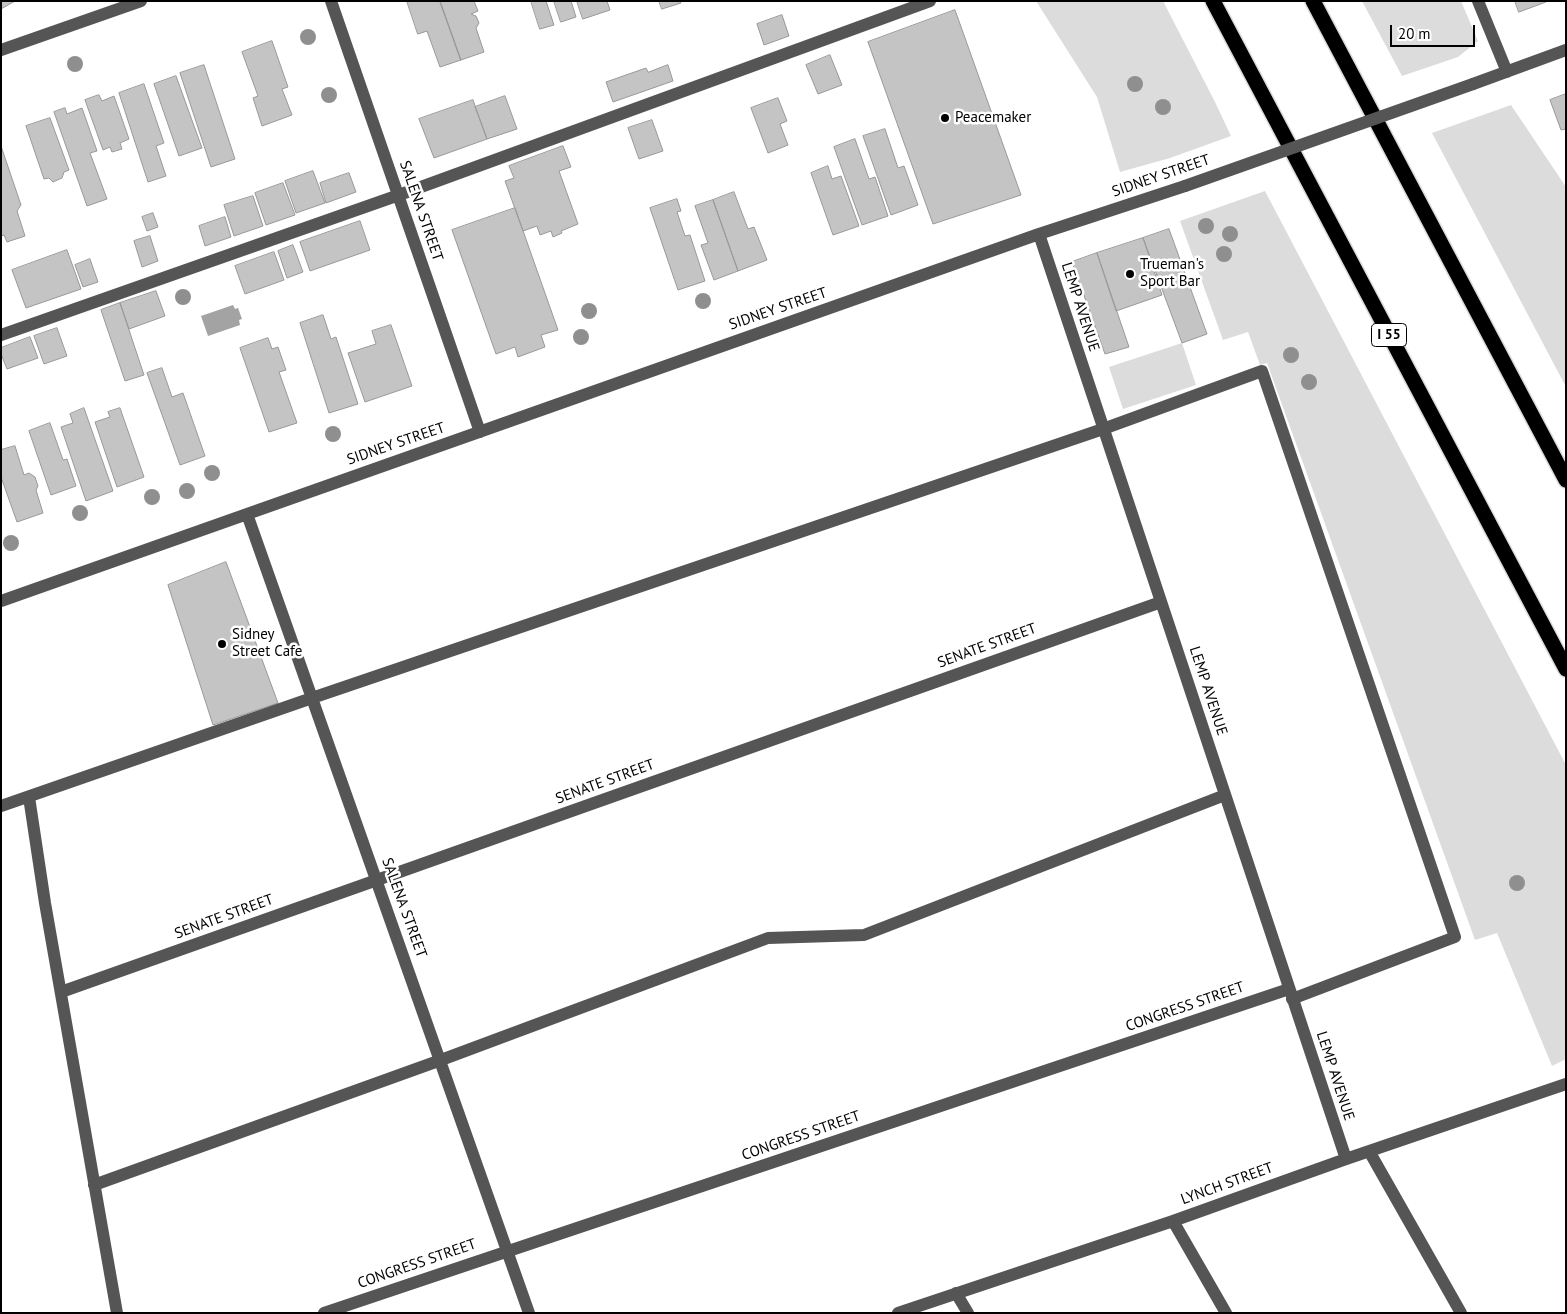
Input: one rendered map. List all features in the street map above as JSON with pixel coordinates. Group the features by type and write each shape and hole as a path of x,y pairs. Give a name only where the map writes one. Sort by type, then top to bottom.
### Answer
{"highway":[{"name":"I 55","path":"1213,1 1566,669"},
{"path":"1313,1 1566,480"}],"street":[{"path":"1,50 141,1"},
{"name":"SALENA STREET","path":"332,1 480,432"},
{"path":"1,335 399,195 930,1"},
{"path":"1478,1 1507,72"},
{"name":"SIDNEY STREET","path":"1,601 1566,50"},
{"name":"LEMP AVENUE","path":"1039,234 1346,1159"},
{"name":"CONGRESS STREET","path":"324,1313 507,1251 1291,994 1455,937 1262,371 1103,429"},
{"path":"1,806 312,698 1103,429"},
{"name":"SALENA STREET","path":"247,514 529,1313"},
{"name":"SENATE STREET","path":"61,992 1161,602"},
{"path":"94,1185 441,1060 768,938 864,935 1225,794"},
{"path":"29,797 117,1313"},
{"name":"LYNCH STREET","path":"898,1313 1173,1221 1346,1159 1566,1084"},
{"path":"1369,1151 1461,1313"},
{"path":"1173,1221 1226,1313"},
{"path":"956,1293 968,1313"}],"shaded area":[{"path":"1036,1 1163,1 1231,136 1170,158 1120,172 1097,97"},
{"path":"1362,1 1461,1 1478,41 1458,57 1402,76"},
{"path":"1511,105 1566,187 1566,387 1432,133"},
{"path":"1265,191 1566,765 1566,1059 1552,1066 1497,933 1475,940 1267,363 1260,365 1248,332 1223,340 1180,221"},
{"path":"233,305 235,309 238,308 242,319 239,320 240,325 208,336 201,316"},
{"path":"1182,343 1196,385 1123,409 1109,367"}],"building":[{"path":"1,1 15,1 1,9"},
{"path":"407,1 440,1 461,60 440,67 427,31 418,34"},
{"path":"440,1 474,1 478,11 471,14 476,16 479,23 476,28 484,52 461,60"},
{"path":"531,1 546,1 554,25 540,29"},
{"path":"554,1 571,1 576,17 561,22"},
{"path":"577,1 607,1 610,10 583,19"},
{"path":"659,1 680,1 681,3 662,9"},
{"path":"1515,1 1545,1 1546,2 1519,12"},
{"name":"Peacemaker","path":"955,10 1021,195 933,224 868,42"},
{"path":"782,15 789,36 764,45 757,24"},
{"path":"272,41 288,87 282,89 292,115 262,126 253,98 258,96 242,52"},
{"path":"830,55 842,85 818,94 806,65"},
{"path":"204,65 235,159 211,167 180,73"},
{"path":"668,65 673,81 613,102 606,82 646,68 648,72"},
{"path":"176,76 202,148 179,156 154,84"},
{"path":"144,84 164,143 156,146 166,176 148,182 119,93"},
{"path":"1566,94 1566,129 1561,130 1550,100"},
{"path":"99,95 102,101 114,96 129,139 120,143 122,149 112,152 110,147 103,150 85,100"},
{"path":"505,96 517,129 487,139 475,107"},
{"path":"778,98 787,121 780,124 788,145 768,153 751,108"},
{"path":"473,100 487,139 434,158 419,119"},
{"path":"65,108 67,114 82,108 97,151 90,153 107,199 87,206 54,112"},
{"path":"50,118 69,170 64,172 62,178 53,182 49,178 44,179 26,126"},
{"path":"652,120 663,151 639,159 628,128"},
{"path":"885,129 898,168 904,166 918,205 891,215 863,136"},
{"path":"855,139 869,179 875,177 888,216 862,225 834,147"},
{"path":"1,146 21,205 17,211 25,236 7,242 4,235 1,236"},
{"path":"563,146 571,167 559,171 578,224 561,231 562,233 553,237 551,231 540,235 537,226 523,231 505,181 514,178 509,166"},
{"path":"828,166 832,179 841,176 859,226 833,235 811,173"},
{"path":"313,171 325,203 296,213 285,181"},
{"path":"349,173 356,192 326,203 320,183"},
{"path":"283,183 295,215 266,225 255,193"},
{"path":"734,192 748,229 754,227 767,260 738,271 713,200"},
{"path":"253,196 263,226 234,236 224,205"},
{"path":"677,199 681,211 677,212 685,236 690,235 705,281 678,290 650,208"},
{"path":"713,200 738,271 714,280 701,245 708,243 695,206"},
{"path":"515,208 558,330 541,335 545,347 518,357 515,347 496,354 452,230"},
{"path":"153,213 158,227 147,231 142,217"},
{"path":"225,217 231,237 205,246 199,226"},
{"path":"360,221 370,250 310,271 300,242"},
{"path":"1169,229 1207,334 1182,343 1143,238"},
{"path":"150,236 158,261 142,267 134,241"},
{"name":"Trueman's Sport Bar","path":"1143,238 1162,295 1116,311 1097,253"},
{"path":"293,245 303,272 287,278 278,251"},
{"path":"67,250 81,289 26,308 12,270"},
{"path":"274,252 284,280 245,294 235,266"},
{"path":"1097,253 1129,347 1105,354 1072,262"},
{"path":"90,259 98,282 83,287 75,265"},
{"path":"156,291 165,316 129,329 120,303"},
{"path":"120,303 144,375 125,381 101,310"},
{"path":"323,315 331,339 336,337 358,404 329,413 300,323"},
{"path":"391,325 412,386 365,402 348,353 376,344 372,331"},
{"path":"57,328 67,356 44,364 34,336"},
{"path":"30,337 38,358 7,369 1,354 1,348"},
{"path":"268,338 272,349 278,347 286,370 279,372 297,423 269,432 240,348"},
{"path":"162,368 172,397 183,393 205,456 180,465 147,373"},
{"path":"84,408 113,491 86,501 61,427 73,423 70,414"},
{"path":"120,408 144,477 117,487 95,422 110,417 108,412"},
{"path":"50,423 63,460 67,459 76,486 51,495 29,431"},
{"path":"15,446 24,475 29,473 35,477 38,486 36,490 43,513 17,522 1,477 1,450"},
{"name":"Sidney Street Cafe","path":"226,562 278,703 213,725 168,585"}],"place":[{"name":"Peacemaker","path":"945,118"},
{"name":"Trueman's Sport Bar","path":"1130,274"},
{"name":"Sidney Street Cafe","path":"222,644"}]}
